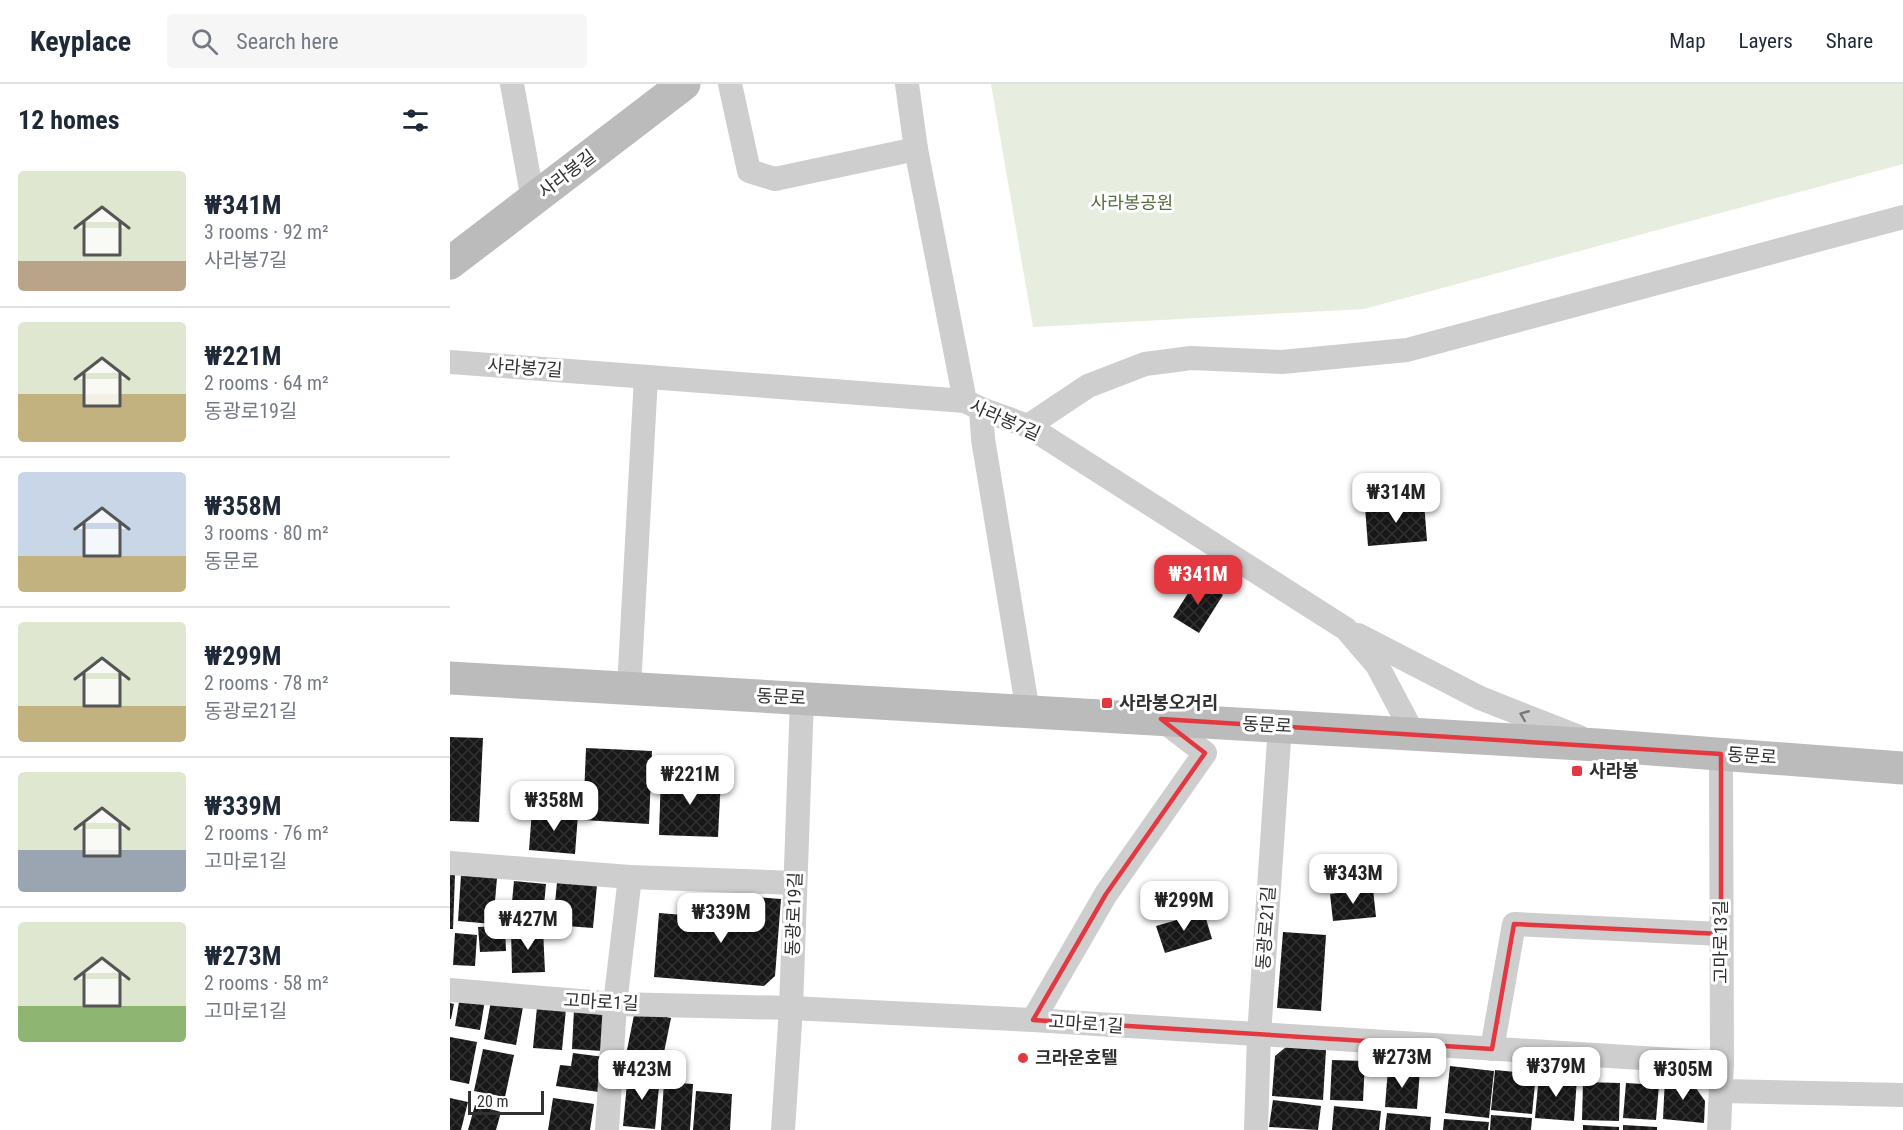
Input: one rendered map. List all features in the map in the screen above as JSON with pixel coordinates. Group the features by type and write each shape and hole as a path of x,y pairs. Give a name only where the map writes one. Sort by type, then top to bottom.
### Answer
{"main road":[{"name":"사라봉길","path":"450,263 684,84"},
{"name":"동문로","path":"450,678 1413,733 1903,768"}],"street":[{"path":"512,84 533,200"},
{"path":"730,84 749,171 775,179 916,149"},
{"path":"907,84 916,149 973,405 983,439 1028,712"},
{"path":"1028,426 1088,387 1145,364 1191,358 1282,362 1407,350 1903,217"},
{"name":"사라봉7길","path":"450,362 973,405 1028,426 1346,629 1377,665 1413,733"},
{"path":"629,688 646,377"},
{"path":"1346,629 1480,698 1598,745"},
{"name":"동광로19길","path":"783,1130 791,1008 802,698"},
{"path":"1033,1020 1106,894 1205,753 1161,718"},
{"name":"동광로21길","path":"1256,1130 1259,1035 1280,726"},
{"name":"고마로13길","path":"1719,1130 1722,1063 1721,754"},
{"path":"450,862 630,876 795,883"},
{"path":"607,1130 615,1004 630,876"},
{"path":"1492,1049 1514,924 1721,933"},
{"name":"고마로1길","path":"450,990 615,1004 791,1008 1033,1020 1722,1063"},
{"path":"1721,1091 1903,1095"}],"highlighted area":[{"path":"1161,719 1721,754 1721,934 1514,924 1492,1049 1033,1020 1106,894 1205,753"}],"green space":[{"name":"사라봉공원","path":"991,84 1903,84 1903,164 1364,309 1033,327"}],"building":[{"path":"1424,502 1427,541 1368,546 1365,507"},
{"path":"1197,579 1223,595 1199,633 1173,617"},
{"path":"450,737 483,738 479,822 450,821"},
{"path":"586,748 652,751 649,824 583,820"},
{"path":"661,774 721,777 718,837 659,835"},
{"path":"532,810 578,814 575,854 529,850"},
{"path":"450,875 455,875 453,929 450,929"},
{"path":"461,875 497,878 493,924 458,921"},
{"path":"514,881 546,884 542,926 510,923"},
{"path":"557,882 597,885 593,928 553,925"},
{"path":"1373,889 1376,917 1333,921 1330,894"},
{"path":"734,895 781,899 775,976 764,986 654,977 659,913 732,919"},
{"path":"1204,912 1212,939 1165,953 1156,926"},
{"path":"505,926 506,951 480,952 478,927"},
{"path":"511,929 543,929 545,972 512,973"},
{"path":"1283,932 1326,935 1321,1011 1277,1008"},
{"path":"455,933 477,935 475,966 453,965"},
{"path":"460,996 485,1000 480,1030 455,1026"},
{"path":"491,1001 523,1007 516,1045 484,1039"},
{"path":"450,1003 454,1004 451,1019 450,1019"},
{"path":"537,1007 566,1009 562,1050 533,1048"},
{"path":"574,1009 605,1010 603,1051 572,1049"},
{"path":"635,1010 671,1018 660,1072 624,1065"},
{"path":"450,1037 477,1042 469,1084 450,1080"},
{"path":"1286,1047 1326,1050 1323,1100 1272,1096 1275,1056"},
{"path":"483,1049 514,1055 505,1097 474,1091"},
{"path":"573,1053 604,1057 599,1092 556,1086 560,1065 571,1066"},
{"path":"1332,1060 1365,1061 1363,1101 1330,1100"},
{"path":"1450,1066 1494,1071 1489,1118 1445,1113"},
{"path":"1388,1068 1420,1070 1417,1109 1385,1107"},
{"path":"1495,1070 1536,1074 1532,1114 1491,1110"},
{"path":"628,1073 660,1076 655,1129 623,1126"},
{"path":"1539,1075 1577,1078 1574,1121 1535,1118"},
{"path":"1665,1077 1689,1078 1705,1101 1704,1123 1663,1119"},
{"path":"664,1082 693,1084 690,1130 661,1130"},
{"path":"1583,1082 1620,1083 1619,1121 1582,1120"},
{"path":"1626,1083 1659,1085 1656,1120 1623,1118"},
{"path":"696,1091 732,1094 730,1130 693,1130"},
{"path":"450,1098 468,1102 461,1130 450,1130"},
{"path":"553,1098 594,1104 590,1130 548,1130"},
{"path":"1273,1100 1321,1106 1318,1130 1269,1127"},
{"path":"475,1105 501,1112 496,1130 468,1130"},
{"path":"1334,1106 1381,1111 1379,1130 1332,1130"},
{"path":"1387,1113 1431,1117 1430,1130 1385,1130"},
{"path":"1491,1115 1532,1118 1531,1130 1490,1130"},
{"path":"1444,1119 1489,1122 1488,1130 1443,1130"},
{"path":"1583,1125 1619,1127 1619,1130 1583,1130"},
{"path":"1623,1125 1657,1127 1657,1130 1623,1130"}],"place":[{"name":"사라봉오거리","path":"1107,703"},
{"name":"사라봉","path":"1577,771"},
{"name":"크라운호텔","path":"1023,1058"}]}
